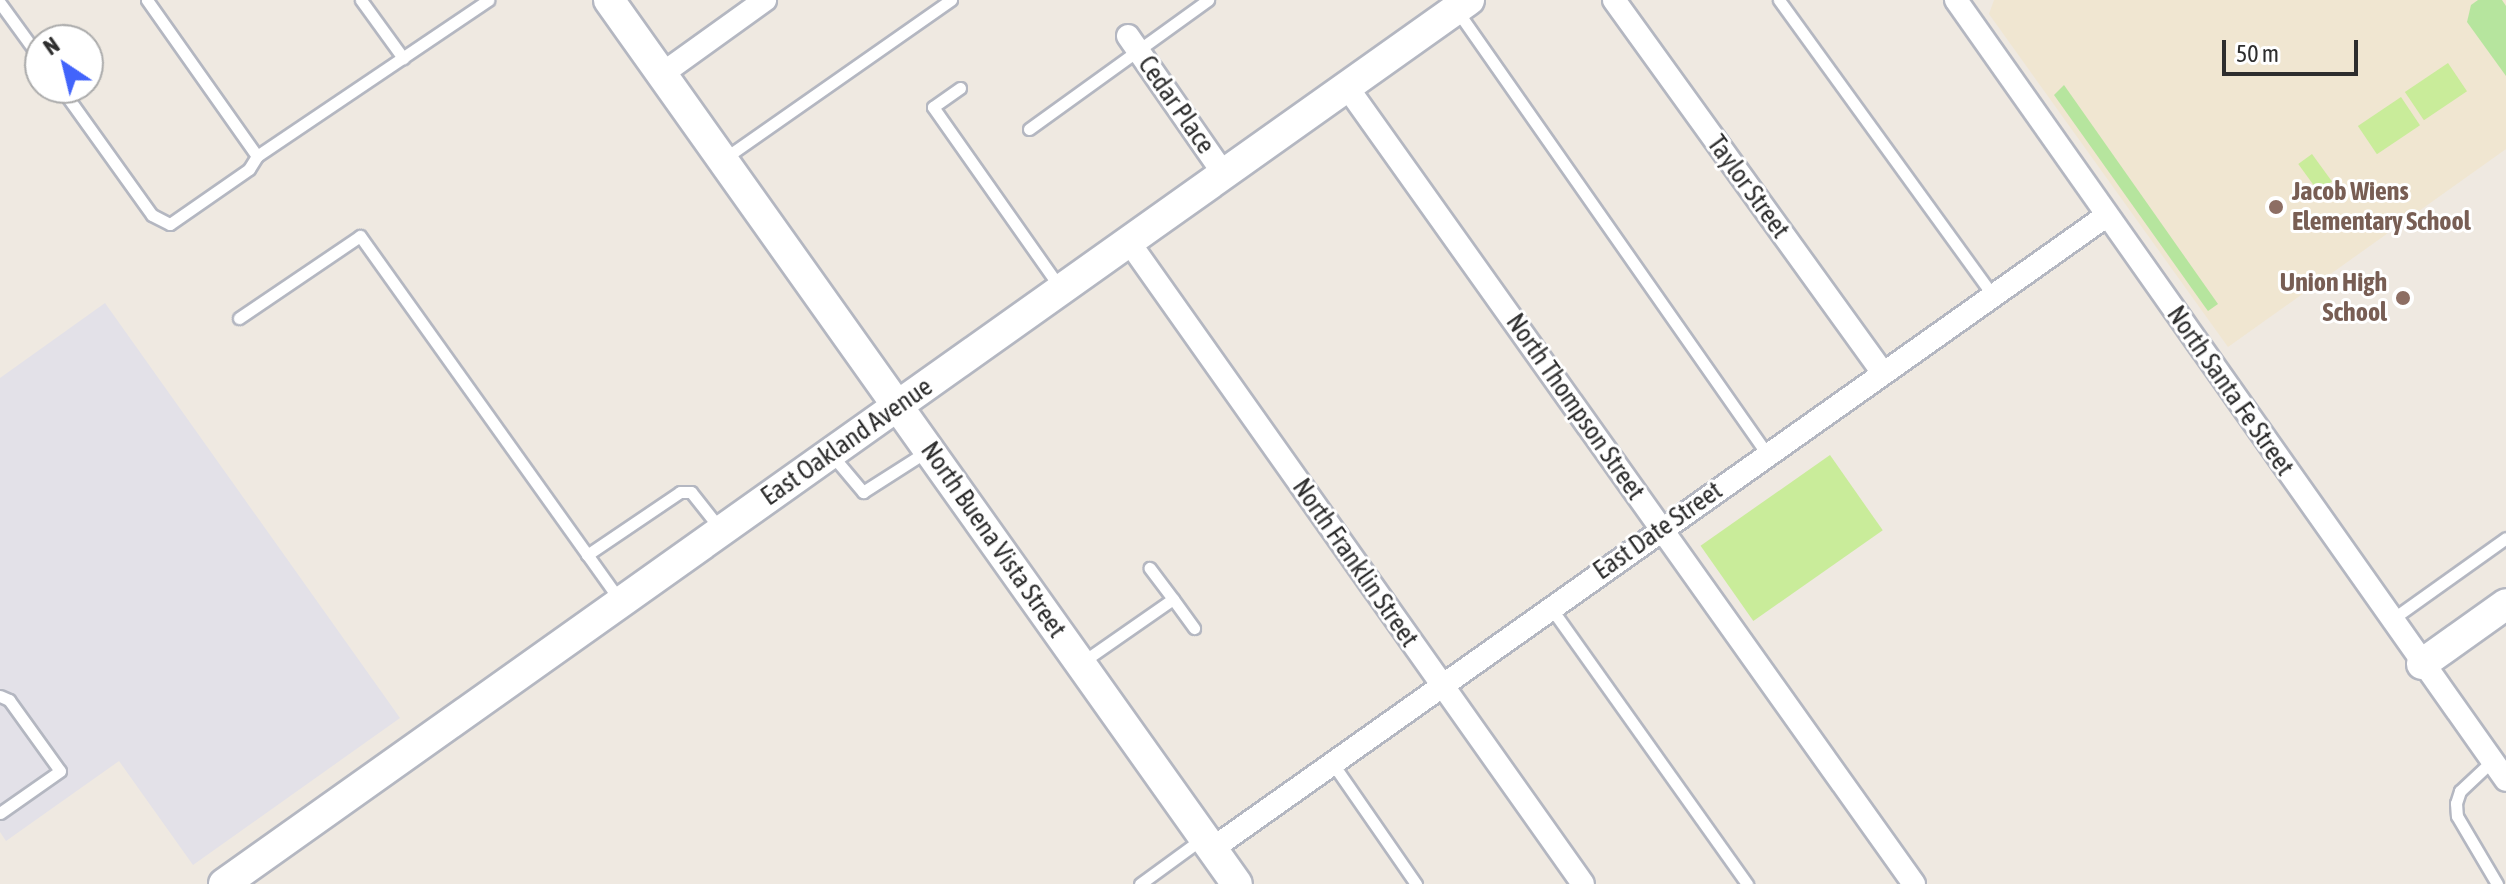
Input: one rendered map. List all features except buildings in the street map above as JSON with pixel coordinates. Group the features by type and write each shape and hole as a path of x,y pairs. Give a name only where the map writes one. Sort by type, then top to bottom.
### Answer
{"street":[{"name":"North Buena Vista Street","path":"609,0 1237,884"},
{"path":"662,74 765,0"},
{"name":"Taylor Street","path":"1614,0 1883,373"},
{"name":"North Santa Fe Street","path":"1956,0 2506,780"},
{"name":"East Oakland Avenue","path":"224,884 1347,87 1458,3"},
{"name":"Cedar Place","path":"1133,43 1224,174"},
{"name":"North Thompson Street","path":"1347,87 1914,884"},
{"name":"East Date Street","path":"1208,844 1333,764 1660,528 2106,216"},
{"name":"North Franklin Street","path":"1129,242 1583,884"},
{"path":"2422,664 2506,604"}],"lane":[{"path":"147,0 257,156"},
{"path":"361,0 403,58"},
{"path":"72,104 152,215 170,224 249,169 257,156 488,0"},
{"path":"723,160 951,0"},
{"path":"1029,129 1133,43 1208,0"},
{"path":"1779,0 1993,296"},
{"path":"0,3 24,36"},
{"path":"1458,3 1767,454"},
{"path":"960,88 933,107 1062,290"},
{"path":"239,318 360,236 621,602"},
{"path":"831,454 863,492 929,450"},
{"path":"587,555 680,492 691,492 721,531"},
{"path":"2391,620 2506,538"},
{"path":"1150,568 1194,628"},
{"path":"1080,663 1173,599"},
{"path":"1551,608 1747,884"},
{"path":"0,696 9,700 60,771 0,813"},
{"path":"2492,761 2460,791 2456,803 2457,816 2497,884"},
{"path":"1333,764 1416,884"},
{"path":"1140,884 1208,844"}],"shaded area":[{"name":"Jacob Wiens Elementary School","path":"1994,0 2506,0 2506,149 2228,347 1989,14"},
{"path":"105,303 400,718 193,865 119,761 6,841 0,832 0,378"}],"green space":[{"path":"2478,0 2502,0 2506,6 2506,76 2467,22 2471,5"},
{"path":"2448,63 2467,91 2424,120 2405,92"},
{"path":"2064,85 2218,304 2208,311 2054,95"},
{"path":"2401,97 2420,125 2377,154 2358,126"},
{"path":"2312,154 2332,182 2318,191 2298,164"},
{"path":"1830,455 1883,530 1753,621 1701,546"}],"place":[{"name":"Jacob Wiens Elementary School","path":"2276,207"},
{"name":"Union High School","path":"2403,298"}]}
